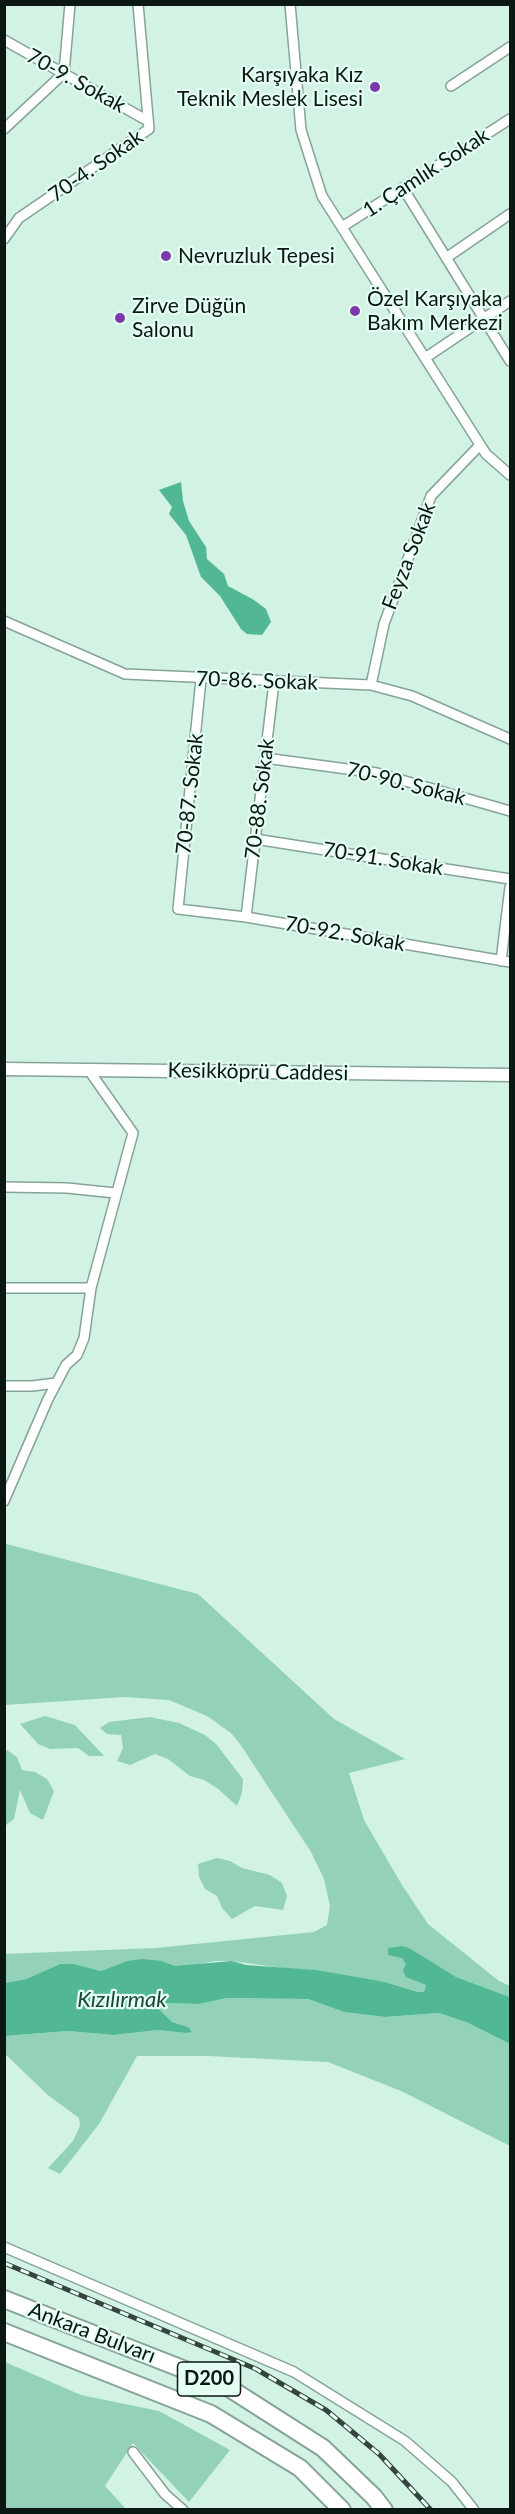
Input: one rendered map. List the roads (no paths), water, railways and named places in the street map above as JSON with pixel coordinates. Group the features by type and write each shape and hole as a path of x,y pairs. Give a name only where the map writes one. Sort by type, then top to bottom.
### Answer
{"highway":[{"name":"Ankara Bulvarı","path":"4,2300 226,2386 323,2448 374,2497 384,2510"},
{"name":"Ankara Bulvarı","path":"4,2332 211,2414 300,2468 342,2510"}],"street":[{"path":"5,127 64,73 70,4"},
{"name":"70-4. Sokak","path":"4,239 19,218 149,129 138,4"},
{"path":"290,4 301,130 322,196 486,454 510,475"},
{"name":"70-9. Sokak","path":"4,40 148,121"},
{"path":"451,86 510,47"},
{"name":"1. Çamlık Sokak","path":"342,227 510,119"},
{"path":"403,188 510,361"},
{"path":"446,258 510,214"},
{"path":"425,358 510,301"},
{"name":"Feyza Sokak","path":"371,685 384,624 431,496 480,445"},
{"name":"70-86. Sokak","path":"4,621 124,674 371,685 412,696 510,739"},
{"name":"70-87. Sokak","path":"178,909 201,679"},
{"name":"70-88. Sokak","path":"246,917 274,682"},
{"name":"70-90. Sokak","path":"265,758 376,773 510,811"},
{"name":"70-91. Sokak","path":"255,839 510,879"},
{"path":"506,962 510,887"},
{"name":"70-92. Sokak","path":"178,909 246,917 506,962"},
{"name":"Kesikköprü Caddesi","path":"4,1069 510,1075"},
{"path":"4,1501 56,1383 66,1365 77,1354 84,1338 91,1288 133,1133 88,1069"},
{"path":"4,1187 67,1188 115,1193"},
{"path":"4,1288 91,1288"},
{"path":"4,1386 56,1383"},
{"path":"4,1477 15,1477"},
{"path":"4,2247 294,2372 405,2441 452,2482 474,2510"},
{"path":"133,2452 165,2494 183,2510"}],"water":[{"path":"181,482 183,501 189,521 206,547 207,559 224,574 228,586 266,609 271,622 262,635 247,634 241,629 220,596 201,577 186,535 169,514 172,507 159,490"},
{"name":"Kızılırmak","path":"402,1946 456,1977 510,1997 510,2044 466,2022 439,2013 385,2017 344,2012 308,1999 227,1998 199,2004 164,2003 158,2008 172,2022 188,2027 192,2032 186,2033 158,2030 114,2035 68,2031 5,2036 5,1983 26,1979 60,1964 74,1964 101,1971 127,1961 142,1959 162,1961 175,1966 232,1961 246,1965 316,1970 385,1982 424,1992 426,1985 406,1977 403,1970 406,1964 402,1958 388,1955 388,1948"}],"railway":[{"path":"4,2263 256,2369 326,2410 379,2454 431,2510"}],"place":[{"name":"Karşıyaka Kız Teknik Meslek Lisesi","path":"375,87"},
{"name":"Nevruzluk Tepesi","path":"166,256"},
{"name":"Özel Karşıyaka Bakım Merkezi","path":"355,311"},
{"name":"Zirve Düğün Salonu","path":"120,318"}]}
